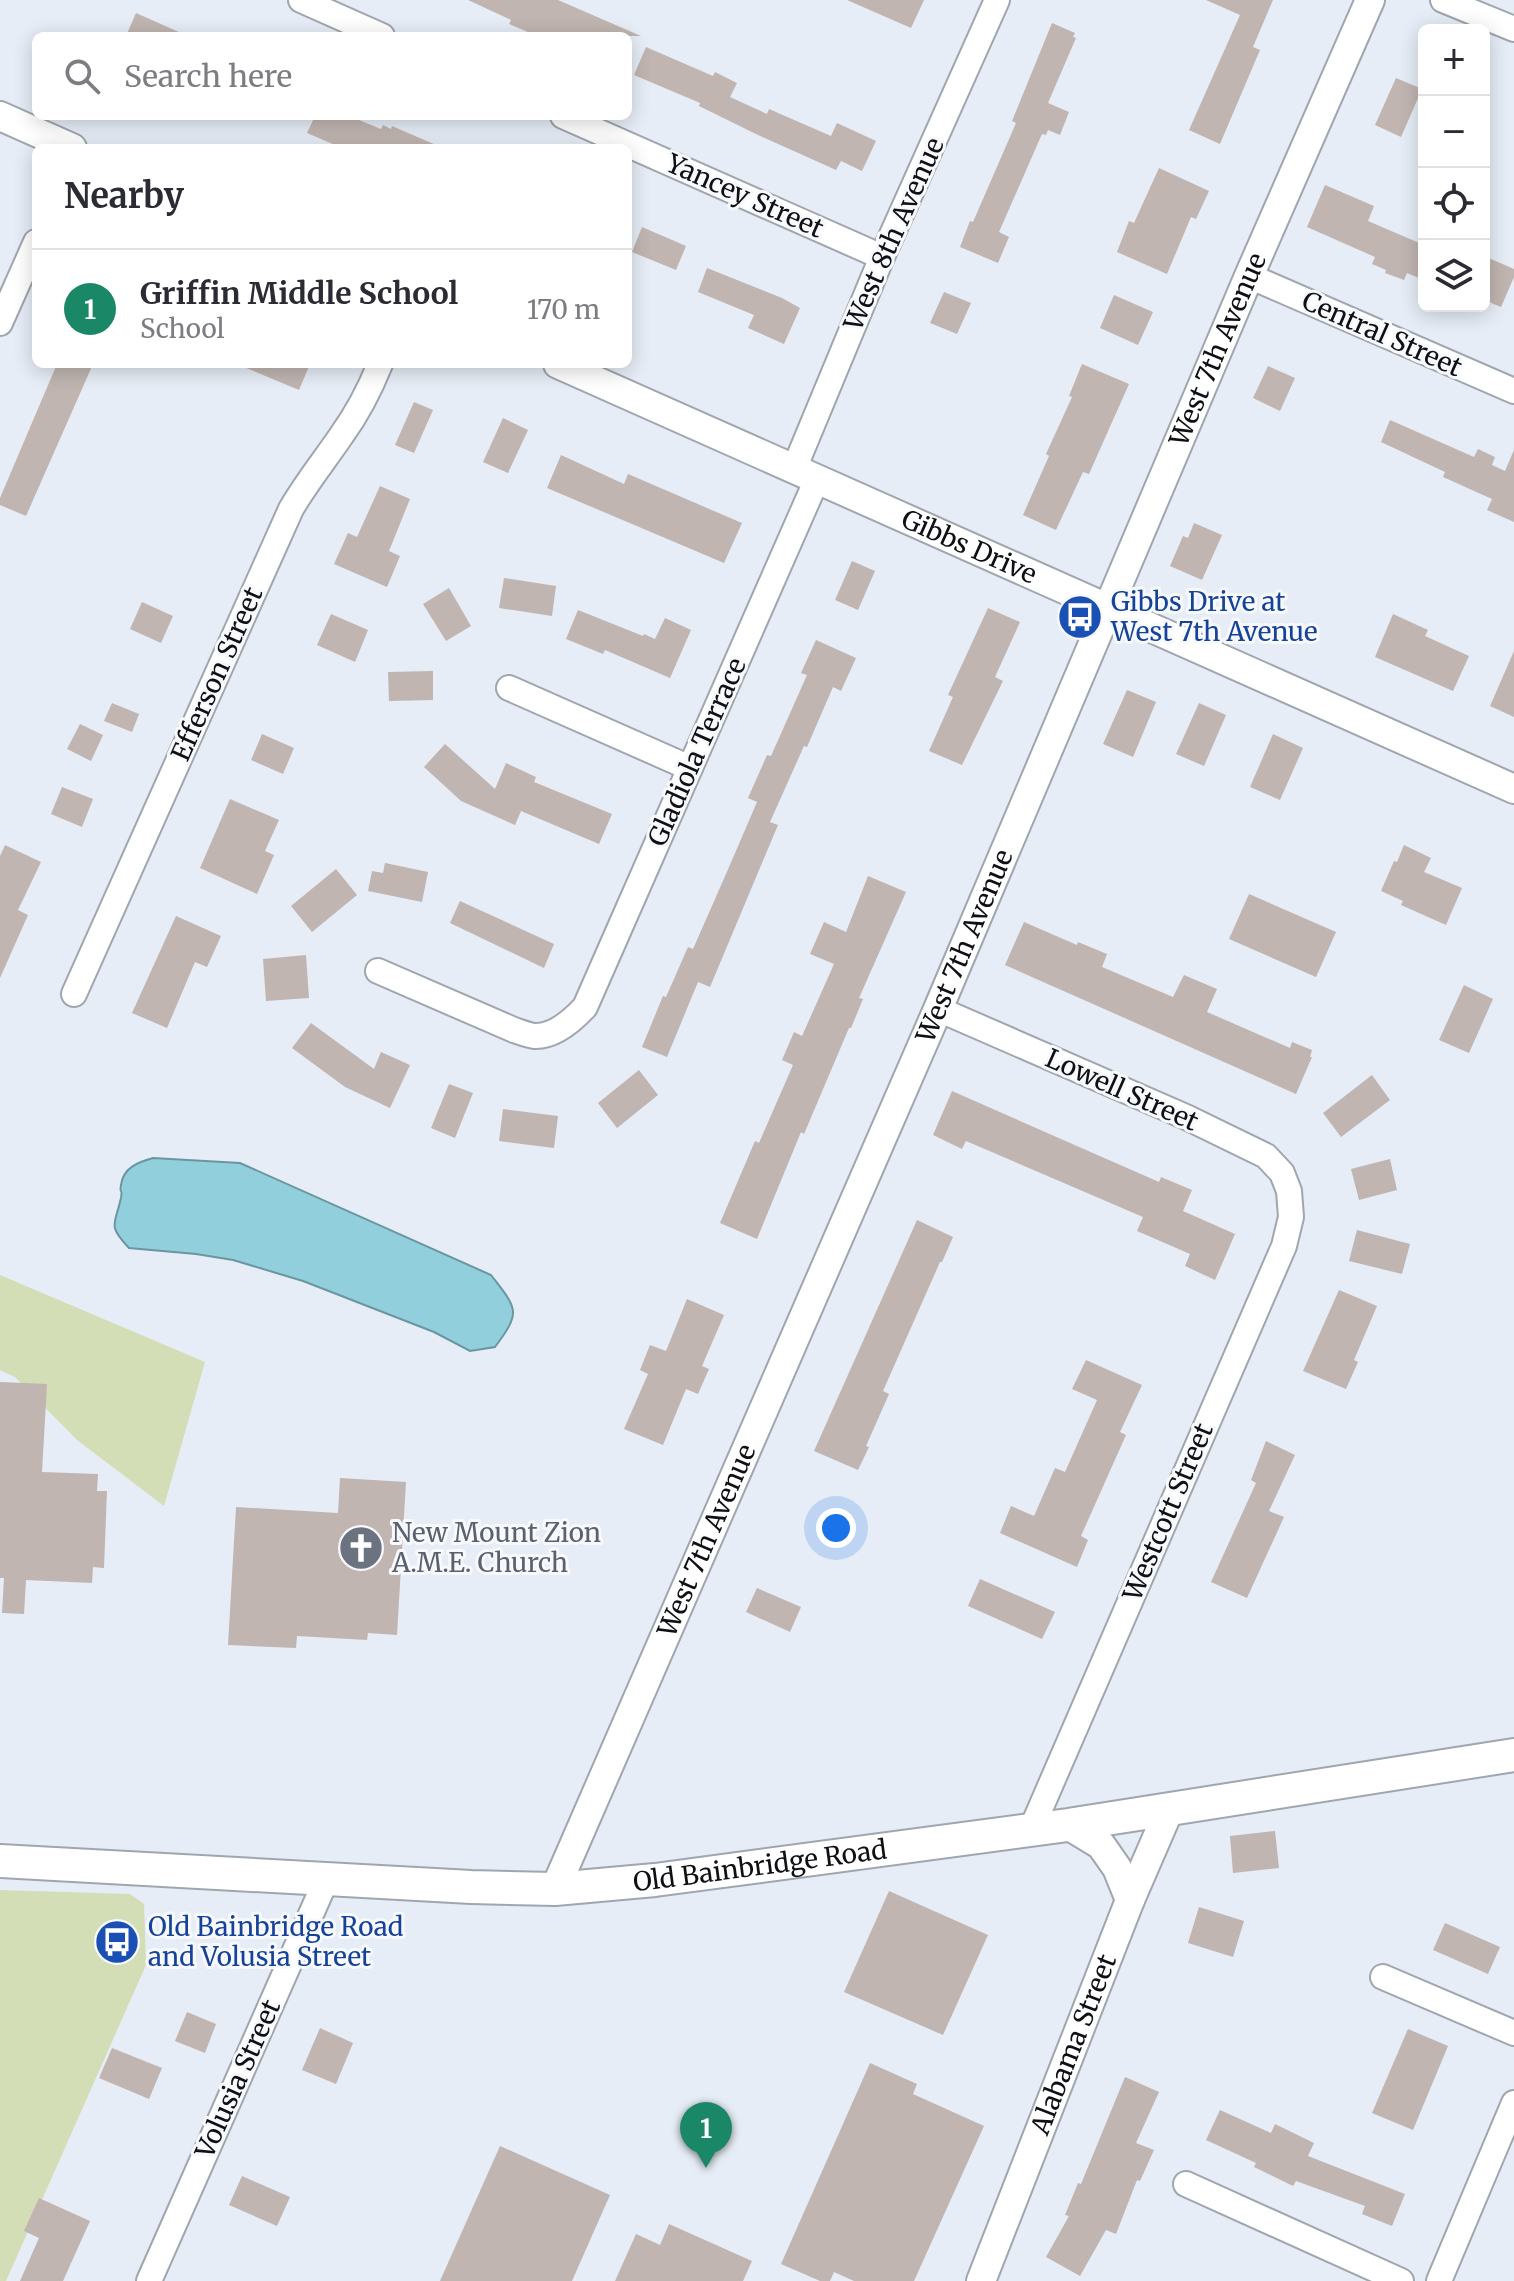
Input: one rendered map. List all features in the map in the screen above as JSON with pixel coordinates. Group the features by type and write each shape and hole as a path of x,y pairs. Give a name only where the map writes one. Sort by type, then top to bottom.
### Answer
{"main road":[{"name":"Old Bainbridge Road","path":"0,1861 555,1889 655,1880 1068,1825 1514,1755"}],"street":[{"path":"301,0 373,32"},
{"name":"West 8th Avenue","path":"805,474 882,257 997,0"},
{"name":"West 7th Avenue","path":"555,1889 938,1009 1249,276 1370,0"},
{"path":"1443,0 1514,29"},
{"path":"0,116 63,144"},
{"name":"Yancey Street","path":"572,120 626,144"},
{"name":"Yancey Street","path":"632,146 882,257"},
{"path":"0,323 32,251"},
{"name":"Central Street","path":"1249,276 1513,389"},
{"name":"Efferson Street","path":"74,994 291,509 342,435 378,368"},
{"name":"Gibbs Drive","path":"567,368 1514,789"},
{"name":"Gladiola Terrace","path":"378,971 534,1036 551,1033 571,1021 585,1007 690,768 805,474"},
{"path":"509,688 690,768"},
{"name":"Lowell Street","path":"938,1009 1186,1117 1266,1156 1282,1173 1289,1191"},
{"name":"Westcott Street","path":"1031,1830 1284,1246 1291,1217 1289,1191"},
{"name":"Alabama Street","path":"981,2281 1130,1900 1169,1810"},
{"path":"1068,1825 1101,1845 1117,1868 1130,1900"},
{"name":"Volusia Street","path":"149,2281 327,1878"},
{"path":"1383,1977 1514,2033"},
{"path":"1439,2281 1514,2103"},
{"path":"1186,2184 1401,2281"}],"green space":[{"path":"0,1275 205,1362 164,1506 77,1440 15,1377 0,1370"},
{"path":"0,1890 130,1894 144,1904 146,1965 6,2281 0,2281"}],"water":[{"path":"153,1158 240,1163 491,1275 511,1303 513,1310 509,1325 495,1347 470,1351 434,1332 303,1281 233,1260 129,1248 114,1224 122,1179 132,1167"}],"building":[{"path":"468,0 558,0 632,32 528,32 509,24 511,20"},
{"path":"847,0 924,0 911,28"},
{"path":"1206,0 1273,0 1253,47 1260,50 1220,144 1189,130 1240,15"},
{"path":"136,13 179,32 128,32"},
{"path":"1052,23 1075,33 1073,37 1076,38 1048,103 1069,112 1060,135 1048,130 1046,135 1042,134 999,232 1009,237 998,263 960,247 1016,123 1012,121"},
{"path":"646,47 737,83 730,97 767,114 769,109 831,136 837,123 876,141 862,171 841,161 836,170 699,106 700,103 634,75"},
{"path":"1396,78 1418,87 1418,98 1401,137 1375,125"},
{"path":"313,120 359,120 381,129 383,125 391,129 392,126 434,144 333,144 307,133"},
{"path":"1159,168 1209,191 1196,219 1191,217 1167,274 1117,252 1129,221 1134,223"},
{"path":"1325,185 1374,206 1368,221 1418,242 1418,278 1407,273 1404,280 1385,273 1386,270 1372,264 1375,257 1307,227"},
{"path":"642,227 686,246 676,270 632,252"},
{"path":"1490,259 1514,269 1514,277 1501,307 1490,302"},
{"path":"707,268 800,308 784,344 748,328 754,315 698,292"},
{"path":"944,292 971,303 957,334 930,323"},
{"path":"1114,295 1153,312 1138,345 1100,328"},
{"path":"1082,364 1129,384 1089,474 1083,472 1056,530 1023,515 1049,456 1046,454 1072,397 1069,396"},
{"path":"1268,366 1295,378 1280,411 1253,398"},
{"path":"55,368 91,368 26,516 0,505 0,498"},
{"path":"247,368 308,368 299,390"},
{"path":"414,402 433,410 414,453 395,445"},
{"path":"503,418 528,430 508,473 483,462"},
{"path":"1390,420 1474,457 1478,449 1495,457 1492,465 1505,471 1514,450 1514,522 1487,510 1492,499 1443,477 1445,472 1381,442"},
{"path":"561,455 624,484 628,474 742,523 724,563 547,488"},
{"path":"380,486 410,499 389,551 400,556 387,587 334,564 348,533 357,537"},
{"path":"1194,523 1222,535 1202,580 1170,566 1183,536 1188,538"},
{"path":"852,561 875,571 858,610 835,600"},
{"path":"504,578 556,586 552,616 499,608"},
{"path":"449,588 471,626 446,641 423,604"},
{"path":"142,602 173,616 161,643 130,629"},
{"path":"988,608 1020,622 995,677 1003,681 962,765 929,751 953,697 948,695"},
{"path":"578,610 655,639 665,618 691,630 670,678 605,650 603,654 566,639"},
{"path":"331,614 368,630 355,662 317,645"},
{"path":"1393,614 1428,630 1425,636 1469,656 1453,691 1375,657"},
{"path":"816,640 856,658 841,691 833,687 807,747 804,746 770,822 778,825 710,987 698,982 667,1057 642,1047 688,947 693,949 757,802 748,798 767,755 771,756 807,675 801,673"},
{"path":"1514,651 1514,717 1490,706"},
{"path":"433,671 433,700 389,701 388,672"},
{"path":"1127,690 1156,702 1133,757 1103,744"},
{"path":"112,703 139,714 132,732 104,721"},
{"path":"1199,703 1226,715 1204,766 1176,754"},
{"path":"80,724 103,735 91,761 67,749"},
{"path":"262,734 294,748 283,774 251,760"},
{"path":"1273,734 1303,748 1280,800 1250,787"},
{"path":"445,744 495,789 506,763 536,777 534,782 612,814 599,844 521,811 515,825 461,801 424,767"},
{"path":"62,787 93,799 82,827 51,814"},
{"path":"230,799 279,820 265,851 274,855 257,894 200,868"},
{"path":"5,845 41,862 18,910 28,915 0,978 0,856"},
{"path":"1404,845 1431,858 1424,872 1462,888 1446,925 1401,905 1403,901 1381,891"},
{"path":"385,863 428,872 422,902 368,891 372,871 383,873"},
{"path":"336,869 357,895 312,932 291,906"},
{"path":"868,876 906,892 859,998 863,999 851,1028 804,1134 801,1132 757,1239 720,1223 755,1141 759,1143 793,1065 782,1060 794,1032 802,1036 834,964 810,954 824,922 846,932"},
{"path":"1249,894 1336,932 1316,977 1229,939"},
{"path":"460,901 554,944 544,968 450,923"},
{"path":"176,916 221,936 207,967 195,962 167,1028 132,1013"},
{"path":"1024,922 1107,954 1102,967 1173,997 1184,975 1217,989 1207,1012 1290,1048 1292,1042 1312,1050 1296,1094 1005,965"},
{"path":"306,955 309,998 266,1001 263,959"},
{"path":"1464,985 1493,999 1469,1053 1439,1040"},
{"path":"311,1023 374,1069 381,1052 410,1065 390,1108 345,1087 292,1048"},
{"path":"639,1070 658,1095 617,1128 598,1103"},
{"path":"1372,1075 1390,1100 1341,1137 1323,1113"},
{"path":"449,1084 473,1093 455,1138 431,1128"},
{"path":"952,1091 1159,1182 1161,1177 1192,1190 1183,1211 1235,1234 1215,1280 1185,1266 1190,1254 1137,1231 1143,1217 966,1141 962,1149 933,1135"},
{"path":"503,1109 558,1116 554,1148 499,1141"},
{"path":"1390,1159 1397,1190 1359,1200 1351,1169"},
{"path":"917,1220 953,1237 883,1391 889,1394 858,1470 814,1451"},
{"path":"1357,1230 1410,1244 1402,1274 1349,1261"},
{"path":"1339,1290 1377,1306 1354,1360 1358,1362 1346,1389 1303,1371"},
{"path":"687,1299 724,1315 702,1366 709,1369 698,1394 686,1389 663,1445 624,1429 648,1374 640,1370 650,1345 666,1351"},
{"path":"1086,1360 1142,1385 1120,1432 1126,1435 1081,1536 1088,1540 1077,1567 1000,1533 1011,1506 1034,1516 1055,1468 1065,1472 1097,1400 1072,1389"},
{"path":"0,1382 47,1384 42,1472 98,1474 97,1491 107,1491 104,1568 93,1567 92,1583 26,1580 24,1614 2,1613"},
{"path":"1266,1441 1295,1455 1269,1511 1284,1517 1247,1598 1211,1582 1256,1483 1251,1480"},
{"path":"340,1478 406,1482 397,1635 368,1633 367,1640 297,1636 296,1648 228,1645 236,1507 338,1513"},
{"path":"980,1579 1055,1612 1042,1639 968,1606"},
{"path":"757,1588 801,1607 790,1632 746,1612"},
{"path":"1275,1831 1279,1868 1233,1873 1230,1836"},
{"path":"889,1891 988,1935 943,2035 844,1992"},
{"path":"1199,1907 1244,1921 1233,1957 1188,1943"},
{"path":"1445,1923 1500,1947 1488,1974 1433,1950"},
{"path":"187,2012 216,2024 205,2053 175,2041"},
{"path":"320,2028 353,2043 336,2084 302,2070"},
{"path":"1408,2029 1448,2046 1413,2130 1372,2113"},
{"path":"112,2048 162,2068 149,2099 99,2078"},
{"path":"870,2063 917,2084 913,2094 984,2126 914,2281 854,2281 834,2272 830,2281 820,2281 781,2264"},
{"path":"1125,2077 1159,2092 1136,2143 1154,2150 1140,2181 1137,2180 1116,2234 1106,2230 1080,2276 1046,2257 1069,2216 1065,2215"},
{"path":"1220,2110 1271,2133 1275,2124 1314,2143 1308,2156 1405,2194 1392,2226 1362,2214 1365,2206 1296,2181 1293,2186 1254,2167 1256,2163 1206,2140"},
{"path":"500,2146 610,2195 572,2281 440,2281"},
{"path":"242,2176 290,2197 277,2226 229,2205"},
{"path":"39,2198 90,2221 63,2281 20,2281 39,2238 24,2231"},
{"path":"669,2224 752,2261 743,2281 615,2281 636,2234 660,2245"}],"place":[{"name":"Gibbs Drive at West 7th Avenue","path":"1080,617"},
{"name":"New Mount Zion A.M.E. Church","path":"361,1548"},
{"name":"Old Bainbridge Road and Volusia Street","path":"117,1942"},
{"name":"Griffin Middle School","path":"706,2168"}]}
